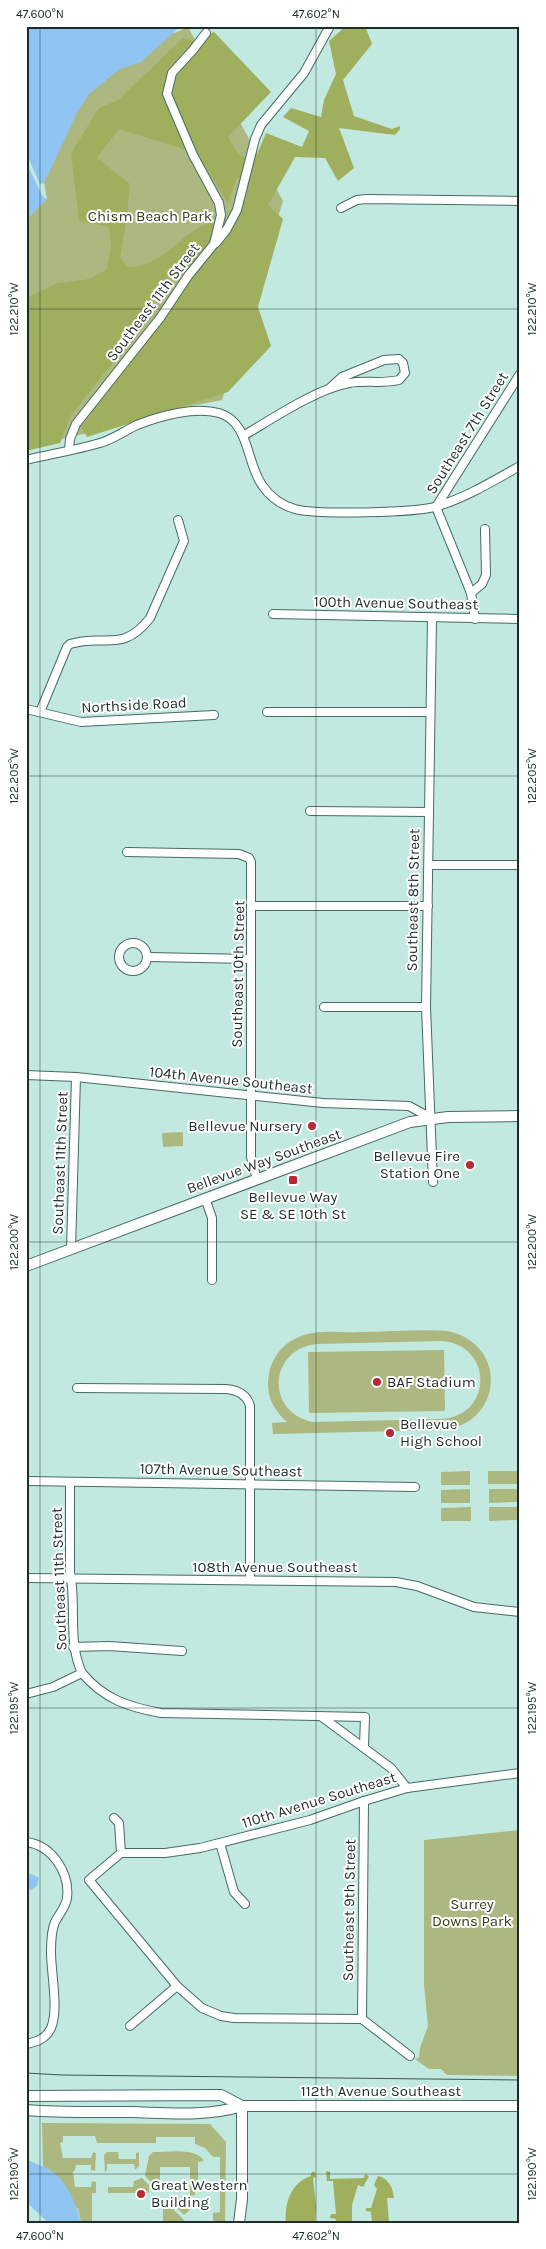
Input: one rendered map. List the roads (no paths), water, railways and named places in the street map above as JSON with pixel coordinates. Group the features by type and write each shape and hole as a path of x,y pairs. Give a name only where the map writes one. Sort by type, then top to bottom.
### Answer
{"main road":[{"name":"Bellevue Way Southeast","path":"26,1266 410,1122 431,1118 520,1116"},
{"name":"112th Avenue Southeast","path":"26,2096 221,2096 242,2106"},
{"name":"112th Avenue Southeast","path":"26,2110 49,2112 221,2112 242,2106 520,2106"},
{"path":"239,2223 242,2199 242,2106"},
{"path":"242,2199 245,2223"}],"street":[{"path":"214,244 227,229 237,210 255,139 261,125 304,73 330,26"},
{"name":"Southeast 11th Street","path":"69,450 70,439 76,424 160,318 188,276 214,244 221,215 219,203 193,155 167,94 172,74 194,50 206,32"},
{"path":"341,208 356,200 366,199 520,200"},
{"path":"243,436 330,388 361,382 399,380 404,372 403,363 399,359 384,360 342,376 330,388"},
{"name":"Southeast 7th Street","path":"475,619 471,593 436,507 520,374"},
{"path":"26,460 111,440 138,425 161,418 198,411 220,413 228,417 243,436 260,483 277,501 296,510 322,512 436,507 477,491 520,466"},
{"path":"40,712 67,647 70,644 125,639 143,626 150,618 184,541 178,520"},
{"path":"471,593 482,584 486,575 485,529"},
{"name":"100th Avenue Southeast","path":"273,614 520,619"},
{"name":"Southeast 8th Street","path":"432,618 426,1007 433,1182"},
{"name":"Northside Road","path":"26,709 72,721 87,722 214,714"},
{"path":"267,712 430,712"},
{"path":"310,811 430,812"},
{"name":"Southeast 10th Street","path":"127,852 239,854 249,858 252,867 253,906 251,959 251,1157 257,1180"},
{"path":"428,865 520,865"},
{"path":"253,906 428,906"},
{"path":"148,957 251,959"},
{"path":"324,1007 426,1007"},
{"name":"104th Avenue Southeast","path":"26,1075 76,1077 323,1103 409,1106 431,1118"},
{"name":"Southeast 11th Street","path":"71,1249 76,1077"},
{"path":"205,1198 212,1218 212,1280"},
{"path":"78,1388 226,1388 244,1395 250,1406 250,1580"},
{"name":"107th Avenue Southeast","path":"26,1482 415,1487"},
{"name":"Southeast 11th Street","path":"70,1482 73,1647 82,1673"},
{"name":"108th Avenue Southeast","path":"26,1578 396,1582 417,1586 474,1607 520,1612"},
{"path":"73,1647 108,1646 182,1652"},
{"path":"26,1694 53,1687 82,1673 100,1692 138,1708 161,1713 365,1717 364,1746"},
{"path":"322,1717 364,1746 396,1772 407,1788"},
{"name":"110th Avenue Southeast","path":"120,1853 165,1853 220,1843 310,1820 407,1788 520,1774"},
{"name":"Southeast 9th Street","path":"362,2020 364,1801"},
{"path":"114,1818 119,1823 120,1853 89,1880 178,1986 202,2008 227,2017 249,2020 362,2020 410,2056"},
{"path":"26,1842 44,1847 56,1859 64,1875 67,1890 65,1906 55,1922 52,1932 53,2014 51,2028 44,2038 26,2044"},
{"path":"220,1843 234,1892 245,1904"},
{"path":"130,2026 178,1986"}],"water":[{"path":"26,26 181,26 141,62 120,69 89,94 78,111 44,183 47,199 26,220"},
{"path":"26,1873 39,1878 37,1886 31,1890 26,1889"},
{"path":"26,2158 51,2171 64,2183 73,2198 81,2223 49,2223 26,2202"}],"tram line":[{"path":"26,2073 520,2080"}],"place":[{"name":"Bellevue Nursery","path":"312,1126"},
{"name":"Bellevue Fire Station One","path":"470,1165"},
{"name":"Bellevue Way SE & SE 10th St","path":"293,1180"},
{"name":"BAF Stadium","path":"377,1382"},
{"name":"Bellevue High School","path":"390,1433"},
{"name":"Great Western Building","path":"141,2194"}],"park label":[{"name":"Chism Beach Park","path":"150,216"},
{"name":"Surrey Downs Park","path":"472,1912"}]}
